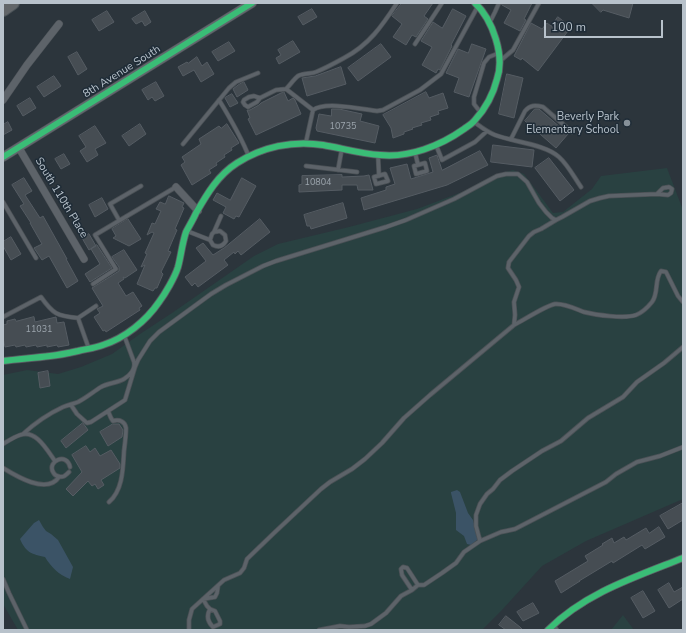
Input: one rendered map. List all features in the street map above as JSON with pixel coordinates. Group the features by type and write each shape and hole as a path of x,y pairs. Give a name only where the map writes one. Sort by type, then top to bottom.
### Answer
{"highway":[{"path":"3,10 13,3"}],"street":[{"name":"8th Avenue South","path":"3,157 252,3"},
{"path":"3,361 52,356 104,345 142,323 165,294 177,270 187,231 212,187 236,164 249,157 280,145 306,142 378,155 399,155 415,152 436,145 455,136 474,122 487,105 495,88 499,74 500,61 496,41 489,23 477,4"},
{"path":"3,100 27,65 59,24"},
{"name":"South 110th Place","path":"18,148 84,260"},
{"path":"176,187 198,211"},
{"path":"553,628 566,614 591,597 629,579 683,558"}],"lane":[{"path":"286,90 300,75 315,72 345,58 365,44 378,31 397,3"},
{"path":"415,44 442,3"},
{"path":"489,23 499,3"},
{"path":"500,61 513,50 539,3"},
{"path":"312,110 332,105 376,111 383,110 420,90 441,74 477,4"},
{"path":"481,113 474,104 474,97 484,63 489,57 499,53"},
{"path":"183,144 218,100 236,82 258,72"},
{"path":"260,98 276,90 286,90 312,110"},
{"path":"218,100 235,126 244,143 249,157"},
{"path":"511,139 525,112 532,106 543,107 572,132"},
{"path":"306,142 312,110"},
{"path":"474,122 495,135 548,150 558,156 566,164 581,187"},
{"path":"436,145 442,160 475,142 487,131"},
{"path":"338,170 342,148"},
{"path":"415,152 418,165"},
{"path":"378,155 380,176"},
{"path":"306,166 357,172"},
{"path":"22,434 44,417 60,408 83,400 101,387 124,378 134,370 147,345 159,332 211,294 263,266 406,220 454,199 497,176 506,174 518,174 527,182 546,212 556,220"},
{"path":"120,220 110,204 142,186"},
{"path":"93,284 116,269 95,235 176,187"},
{"path":"514,325 514,302 519,287 508,268 509,262 529,236 590,201 609,196 657,194"},
{"path":"3,202 36,258"},
{"path":"210,240 210,237 222,216"},
{"path":"187,231 210,240 214,245 219,246 224,243 226,238 223,232 214,232"},
{"path":"189,630 189,620 192,609 224,580 240,573 244,568 247,559 308,501 330,482 352,469 370,455 404,418 435,390 514,325 555,304 565,305 601,316 628,317 637,315 652,302 655,296 657,280 661,271 666,272 678,296 683,302"},
{"path":"3,317 41,297 48,307 56,314 65,317 78,318 96,306"},
{"path":"78,318 89,349"},
{"path":"71,405 77,414 87,423 91,422 125,400 135,367 124,334"},
{"path":"480,541 476,526 476,516 480,504 500,480 537,454 561,441 588,418 623,397 637,382 664,363 683,346"},
{"path":"108,411 113,421 120,420 125,423 126,428 123,470 119,485 113,498 109,502"},
{"path":"3,444 22,434 34,435 55,461"},
{"path":"319,630 340,626 350,627 371,624 386,613 401,596 418,586 424,585 442,573 456,563 464,552 480,541 501,532 515,529 546,514 606,482 616,474 638,462 660,456 683,447"},
{"path":"59,477 55,475 52,470 52,465 55,461 60,459 65,460 70,467"},
{"path":"3,468 36,484 53,482 59,477 64,477 69,472"},
{"path":"412,590 402,575 400,569 403,567 407,568 418,586"},
{"path":"3,580 27,630"},
{"path":"203,599 215,597 219,585"},
{"path":"203,599 207,606 215,611 220,621 220,624 213,627 208,621 208,613 210,609"},
{"path":"216,625 218,630"}],"green space":[{"path":"667,168 683,210 683,499 586,541 542,566 482,630 18,630 3,604 3,375 27,370 58,374 81,367 112,354 254,256 278,244 417,209 462,192 494,175 513,170 524,174 553,213 563,212 592,189 601,176"},
{"path":"623,615 634,630 611,630"}],"water":[{"path":"457,490 460,492 468,513 473,520 478,538 471,545 467,544 464,536 456,530 456,513 451,492"},
{"path":"39,520 46,531 58,540 73,567 70,579 56,570 45,557 30,552 22,544 20,539 34,523"}],"building":[{"path":"402,3 433,3 424,16 428,19 416,37 412,35 406,45 393,37 402,24 392,16"},
{"path":"502,3 532,3 520,31 504,23 511,10 502,5"},
{"path":"592,3 633,3 629,18 603,10 601,12"},
{"path":"312,9 317,17 303,25 298,17"},
{"path":"453,9 466,16 440,70 438,69 436,73 422,65 432,47 421,41 433,22 442,28"},
{"path":"107,11 114,22 99,31 92,20"},
{"path":"145,11 151,22 145,26 142,21 136,24 132,19"},
{"path":"558,17 571,27 538,71 522,58 521,60 514,56 531,23 542,29 547,23 551,26"},
{"path":"293,41 300,52 279,64 276,58 281,55 278,50"},
{"path":"229,42 235,51 218,61 212,52"},
{"path":"381,44 391,57 358,81 348,68"},
{"path":"472,44 486,49 469,97 454,92 459,78 446,73 458,49 468,53"},
{"path":"77,52 87,69 78,75 68,57"},
{"path":"197,57 202,66 207,62 214,74 201,82 194,70 183,76 178,67"},
{"path":"341,67 346,84 307,96 302,78 315,76"},
{"path":"507,74 523,78 514,118 499,114"},
{"path":"54,76 61,86 44,97 37,87"},
{"path":"156,82 164,96 155,101 152,97 148,100 142,90"},
{"path":"244,82 248,90 237,97 233,89"},
{"path":"284,92 288,101 293,98 295,100 301,114 256,135 248,119 250,118 247,110 250,110"},
{"path":"426,92 429,98 443,93 448,108 438,111 439,114 430,117 431,120 421,123 422,125 412,128 413,129 404,132 404,134 393,138 391,128 383,115"},
{"path":"232,94 238,103 230,107 225,98"},
{"path":"30,98 36,108 23,116 17,106"},
{"path":"332,109 362,114 360,121 379,126 375,143 317,131 316,128 319,114 331,116"},
{"path":"535,109 539,109 568,134 556,148 525,121"},
{"path":"8,122 12,130 3,135 3,125"},
{"path":"140,124 146,134 129,146 122,136"},
{"path":"227,124 239,143 231,148 232,150 224,155 225,157 216,163 217,165 209,170 211,173 192,185 181,165 185,162 182,157 201,144 199,139 219,126 221,128"},
{"path":"95,126 106,143 95,149 98,155 87,162 80,151 86,147 79,136"},
{"path":"493,145 534,150 532,167 491,162"},
{"path":"480,151 488,165 447,185 364,210 361,198 386,190 386,187 395,184 390,168 407,164 411,179 433,172 429,158 437,155 442,170"},
{"path":"64,154 70,164 61,169 55,159"},
{"path":"549,158 574,190 560,201 535,168"},
{"path":"342,175 342,177 369,175 373,190 358,190 357,185 342,185 342,190 299,192 299,185 302,184 302,176"},
{"path":"24,178 32,191 25,195 40,218 43,216 78,281 67,288 49,256 42,260 34,248 42,244 20,206 24,204 12,185"},
{"path":"242,178 256,186 239,217 236,216 234,219 223,213 226,207 213,200 217,193 230,200"},
{"path":"169,196 184,203 182,207 184,208 168,251 171,252 161,272 163,274 157,288 153,291 137,284 145,265 141,267 147,254 145,253 154,233 152,232 147,235 152,223 155,224 161,211 156,209 160,202 165,204"},
{"path":"102,198 108,209 95,217 89,205"},
{"path":"343,203 347,218 311,229 310,226 307,226 304,215"},
{"path":"128,219 141,239 129,246 113,238 116,236 112,229"},
{"path":"260,219 270,232 241,255 238,251 235,254 234,252 224,260 228,265 198,287 195,283 192,286 185,277 206,261 196,248 203,243 213,255"},
{"path":"89,234 96,246 89,250 82,238"},
{"path":"11,237 21,254 11,260 3,246 3,242"},
{"path":"97,245 112,268 90,282 85,274 100,264 91,249"},
{"path":"124,250 137,270 125,278 123,277 124,279 118,283 126,296 133,292 142,306 139,308 140,310 106,332 105,330 103,331 94,317 100,313 97,309 103,306 92,288 119,271 119,267 112,257"},
{"path":"34,317 35,322 56,317 57,323 64,322 69,345 47,347 47,345 37,347 36,345 26,347 25,345 16,347 15,345 5,347 3,325 7,324 7,321 15,319 16,321"},
{"path":"48,371 50,386 40,388 38,373"},
{"path":"83,423 88,430 66,448 61,441"},
{"path":"113,424 119,424 123,430 122,437 108,446 100,432"},
{"path":"86,446 90,452 95,448 100,456 111,450 120,464 120,468 101,480 104,485 98,489 95,484 92,486 88,481 73,496 66,489 82,472 72,455"},
{"path":"683,503 683,520 668,529 660,516"},
{"path":"659,527 665,537 645,549 642,545 613,563 612,561 561,593 555,581 588,561 585,556 603,545 602,544 612,538 614,543 624,537 626,540 646,528 649,533"},
{"path":"669,583 674,592 683,587 683,599 669,608 658,590"},
{"path":"643,591 655,611 643,618 631,598"},
{"path":"533,603 539,613 523,621 517,612"},
{"path":"506,616 523,630 506,630 499,625"}],"cycle path":[{"path":"3,157 252,3"},
{"path":"3,361 57,355 97,347 119,338 134,328 154,309 175,276 186,232 209,192 224,173 247,157 278,146 300,143 323,145 373,154 402,155 424,150 445,141 470,125 489,101 499,70 496,39 487,19 475,3"},
{"path":"548,630 562,617 594,596 629,579 683,558"}],"place":[{"name":"Beverly Park Elementary School","path":"627,123"}]}
